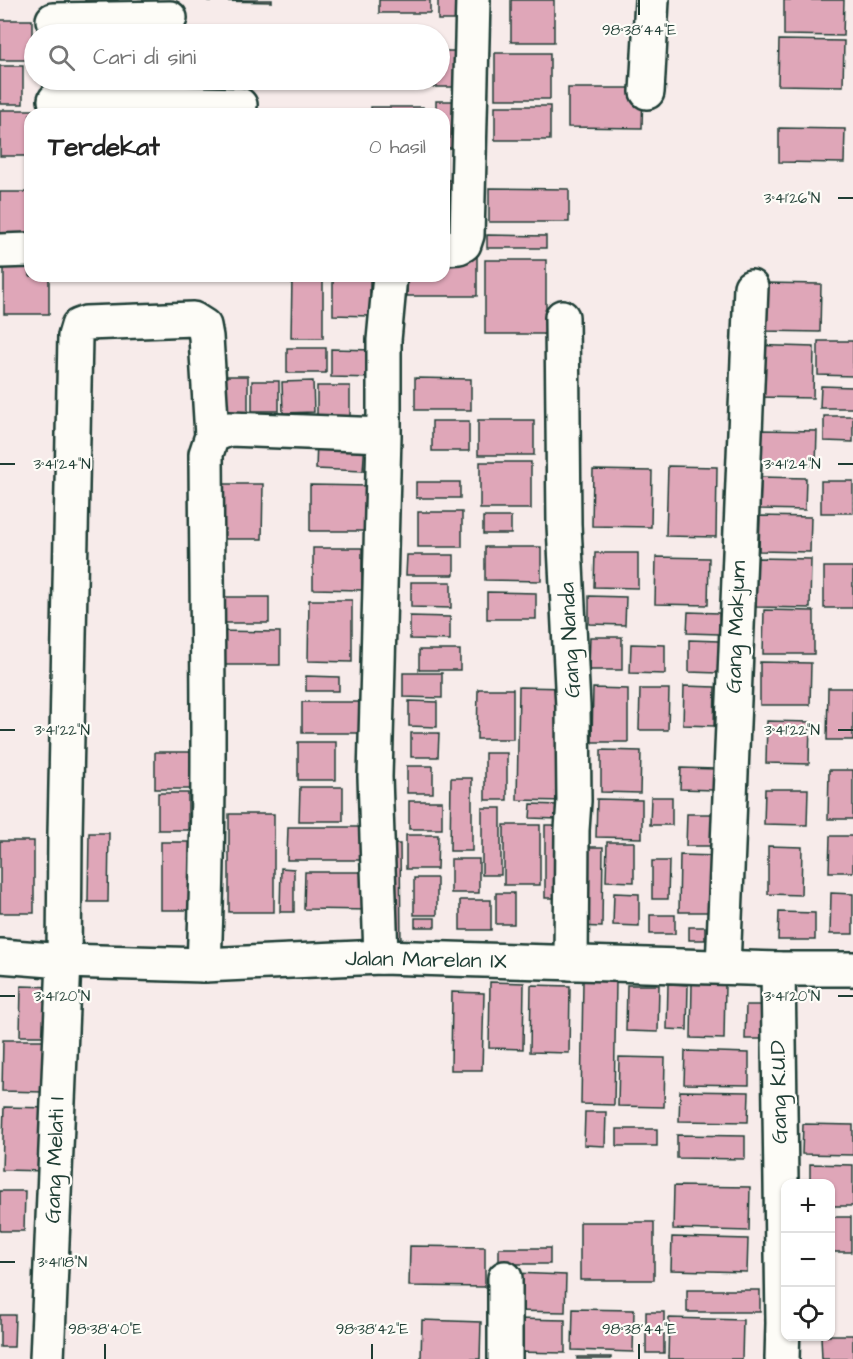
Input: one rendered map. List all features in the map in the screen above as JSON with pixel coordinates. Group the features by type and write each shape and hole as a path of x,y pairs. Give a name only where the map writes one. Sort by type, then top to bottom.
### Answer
{"street":[{"path":"450,248 459,248 464,244 467,235 472,0"},
{"path":"647,92 652,0"},
{"path":"54,18 170,18"},
{"path":"55,98 240,105"},
{"path":"0,250 24,250"},
{"path":"381,957 375,777 384,435 384,340 389,282"},
{"name":"Gang Makjum","path":"723,967 751,287"},
{"name":"Gang Nanda","path":"562,317 564,525 573,707 571,963"},
{"name":"Gang Melati I","path":"47,1359 64,961 64,835 75,336 78,327 86,323 193,319 204,327 212,436"},
{"path":"204,965 208,737 206,454 212,436 229,429 384,435"},
{"name":"Jalan Marelan IX","path":"0,956 64,961 204,965 381,957 777,969 853,969"},
{"name":"Gang K.U.D","path":"777,969 782,1359"},
{"path":"505,1278 505,1359"}],"building":[{"path":"85,0 118,0 117,6 85,6"},
{"path":"272,0 272,2 208,1"},
{"path":"379,0 430,0 430,13 379,13"},
{"path":"438,0 460,0 460,20 438,20"},
{"path":"511,0 554,0 554,42 511,42"},
{"path":"784,0 844,0 843,36 784,35"},
{"path":"0,20 32,20 32,24 24,24 24,60 0,60"},
{"path":"779,40 844,41 843,86 778,85"},
{"path":"450,51 454,51 454,87 450,87"},
{"path":"495,53 550,53 550,99 495,99"},
{"path":"0,66 23,66 23,104 0,104"},
{"path":"568,88 643,88 642,128 568,127"},
{"path":"77,90 142,90 142,97 77,96"},
{"path":"188,90 231,90 231,93 188,93"},
{"path":"436,101 461,101 461,148 450,148 450,108 436,108"},
{"path":"495,106 550,106 550,140 495,140"},
{"path":"371,107 423,107 423,108"},
{"path":"0,110 24,110 24,156 0,156"},
{"path":"779,128 845,129 844,163 779,162"},
{"path":"450,180 454,180 454,246 450,246"},
{"path":"489,188 569,189 569,222 489,222"},
{"path":"0,192 24,192 24,243 0,243"},
{"path":"487,235 546,236 546,248 487,248"},
{"path":"450,257 477,257 477,296 407,296 407,282 450,282"},
{"path":"485,260 546,260 546,334 485,334"},
{"path":"4,261 24,261 24,282 49,282 49,314 4,314"},
{"path":"292,282 323,282 323,338 291,338"},
{"path":"333,282 370,282 370,316 333,315"},
{"path":"764,283 821,284 820,332 763,331"},
{"path":"818,341 853,341 853,376 818,375"},
{"path":"750,345 814,347 813,398 749,397"},
{"path":"287,348 326,348 326,373 287,373"},
{"path":"331,349 375,350 375,378 331,377"},
{"path":"222,376 248,376 248,417 222,417"},
{"path":"415,378 471,379 471,410 415,410"},
{"path":"252,381 279,381 279,411 252,411"},
{"path":"313,381 314,412 283,413 282,382"},
{"path":"317,386 350,386 350,418 317,418"},
{"path":"821,386 853,387 853,408 820,408"},
{"path":"824,416 853,416 853,442 824,441"},
{"path":"478,420 534,420 534,455 478,455"},
{"path":"432,421 469,421 469,451 432,451"},
{"path":"758,430 817,431 816,465 758,464"},
{"path":"317,440 365,442 363,471 316,469"},
{"path":"480,462 531,462 531,509 480,509"},
{"path":"668,466 717,467 716,537 666,536"},
{"path":"593,470 652,471 651,527 592,526"},
{"path":"761,477 806,478 805,510 760,509"},
{"path":"821,481 853,481 853,513 821,513"},
{"path":"416,482 460,482 460,498 416,498"},
{"path":"224,484 263,484 262,539 223,539"},
{"path":"310,485 370,486 370,531 310,531"},
{"path":"418,512 462,512 462,547 418,547"},
{"path":"760,516 811,517 810,552 759,551"},
{"path":"483,517 511,517 511,534 483,534"},
{"path":"485,547 541,547 541,581 485,580"},
{"path":"313,548 362,548 362,590 313,589"},
{"path":"595,553 638,553 638,588 594,587"},
{"path":"407,555 454,555 454,575 406,575"},
{"path":"656,557 709,558 708,605 655,604"},
{"path":"757,558 811,559 810,608 756,607"},
{"path":"824,567 853,567 853,608 824,608"},
{"path":"411,582 451,582 451,608 411,607"},
{"path":"487,592 536,593 536,619 487,619"},
{"path":"589,596 626,597 625,625 589,624"},
{"path":"209,597 269,597 269,623 209,623"},
{"path":"309,600 352,600 352,662 308,661"},
{"path":"764,610 814,611 814,654 763,654"},
{"path":"688,612 719,613 719,634 687,633"},
{"path":"410,616 450,617 450,640 410,639"},
{"path":"213,631 280,632 280,665 213,665"},
{"path":"590,637 622,637 622,670 589,670"},
{"path":"689,640 719,641 718,673 689,672"},
{"path":"631,644 665,645 665,674 630,673"},
{"path":"419,650 460,650 460,670 419,670"},
{"path":"760,662 811,663 810,705 760,705"},
{"path":"403,673 442,673 442,698 403,697"},
{"path":"306,676 339,677 339,691 306,691"},
{"path":"684,686 715,687 714,726 683,725"},
{"path":"519,687 568,688 566,801 517,800"},
{"path":"593,688 628,689 628,742 592,742"},
{"path":"828,688 853,688 853,740 827,740"},
{"path":"478,689 513,689 513,739 477,739"},
{"path":"640,689 669,689 668,730 639,730"},
{"path":"409,701 437,702 437,727 409,726"},
{"path":"302,702 359,702 359,733 302,733"},
{"path":"767,721 810,722 809,764 766,763"},
{"path":"411,733 439,733 438,757 411,757"},
{"path":"298,742 336,742 336,780 298,780"},
{"path":"601,750 641,751 640,793 601,792"},
{"path":"155,752 198,752 197,789 155,789"},
{"path":"485,753 507,753 507,800 485,800"},
{"path":"407,766 433,766 433,793 407,793"},
{"path":"681,768 715,769 714,790 680,789"},
{"path":"829,770 853,770 853,819 828,819"},
{"path":"451,778 472,778 472,851 450,851"},
{"path":"300,787 343,787 343,821 299,821"},
{"path":"765,789 808,789 807,825 764,824"},
{"path":"158,793 188,793 188,830 158,830"},
{"path":"651,797 672,797 672,825 650,825"},
{"path":"597,799 642,800 642,838 596,837"},
{"path":"409,801 442,801 442,829 409,829"},
{"path":"531,804 558,805 558,819 530,818"},
{"path":"482,808 501,808 501,875 482,875"},
{"path":"229,814 274,814 274,912 229,912"},
{"path":"687,814 717,814 716,846 686,846"},
{"path":"504,825 540,825 540,885 504,885"},
{"path":"545,825 564,825 564,898 545,898"},
{"path":"288,827 363,827 363,860 287,860"},
{"path":"89,833 109,833 108,902 88,902"},
{"path":"406,835 438,835 437,869 406,869"},
{"path":"830,836 853,836 853,872 829,872"},
{"path":"0,841 34,841 34,913 0,913"},
{"path":"161,842 201,842 200,910 161,910"},
{"path":"607,842 634,842 634,882 606,881"},
{"path":"382,844 400,844 401,945 384,945"},
{"path":"768,846 802,847 801,895 768,894"},
{"path":"576,847 603,847 602,927 575,926"},
{"path":"680,855 718,856 717,912 679,912"},
{"path":"451,859 479,859 479,893 451,893"},
{"path":"652,861 669,861 668,899 652,899"},
{"path":"281,868 294,869 294,912 280,912"},
{"path":"305,872 371,872 371,910 304,909"},
{"path":"414,878 437,878 437,915 414,915"},
{"path":"496,893 514,893 514,924 496,924"},
{"path":"614,893 639,894 639,926 613,925"},
{"path":"831,893 853,894 853,934 830,934"},
{"path":"460,900 491,900 491,930 460,930"},
{"path":"779,912 815,913 815,940 778,940"},
{"path":"650,915 675,915 675,934 650,934"},
{"path":"415,918 435,918 435,927 415,927"},
{"path":"689,927 705,927 705,940 689,940"},
{"path":"583,981 616,981 614,1105 581,1104"},
{"path":"490,982 524,983 523,1049 489,1048"},
{"path":"668,984 688,985 687,1030 667,1029"},
{"path":"692,984 725,985 724,1039 691,1038"},
{"path":"531,985 570,986 569,1053 530,1052"},
{"path":"627,985 659,985 658,1032 626,1031"},
{"path":"21,986 56,987 55,1036 20,1036"},
{"path":"452,992 484,993 482,1070 451,1070"},
{"path":"746,1005 767,1005 766,1039 745,1039"},
{"path":"3,1040 44,1040 43,1092 2,1091"},
{"path":"685,1051 749,1053 749,1085 684,1084"},
{"path":"619,1057 665,1058 664,1107 618,1106"},
{"path":"680,1091 749,1092 748,1122 679,1121"},
{"path":"4,1107 50,1108 48,1171 2,1170"},
{"path":"585,1112 606,1112 605,1146 584,1145"},
{"path":"803,1124 853,1125 853,1155 802,1154"},
{"path":"617,1129 657,1129 657,1146 617,1146"},
{"path":"677,1135 745,1136 745,1159 677,1158"},
{"path":"810,1164 853,1165 853,1206 835,1206 835,1179 810,1179"},
{"path":"674,1186 750,1187 749,1231 673,1229"},
{"path":"0,1191 25,1191 24,1231 0,1231"},
{"path":"835,1217 851,1217 851,1252 835,1252"},
{"path":"580,1222 654,1222 654,1280 580,1280"},
{"path":"672,1237 748,1239 747,1272 671,1270"},
{"path":"410,1246 485,1247 485,1287 409,1286"},
{"path":"499,1248 550,1248 550,1264 499,1264"},
{"path":"513,1273 566,1275 565,1312 512,1311"},
{"path":"687,1290 760,1290 760,1312 687,1312"},
{"path":"573,1309 634,1310 633,1352 572,1350"},
{"path":"646,1312 664,1312 664,1353 646,1353"},
{"path":"0,1315 15,1315 14,1347 0,1347"},
{"path":"669,1318 743,1320 742,1359 668,1359"},
{"path":"515,1319 565,1320 565,1353 514,1352"},
{"path":"422,1320 481,1322 480,1359 421,1359"},
{"path":"835,1335 853,1335 853,1359 822,1359 821,1341 835,1341"},
{"path":"577,1357 611,1357 611,1359 577,1359"}]}
